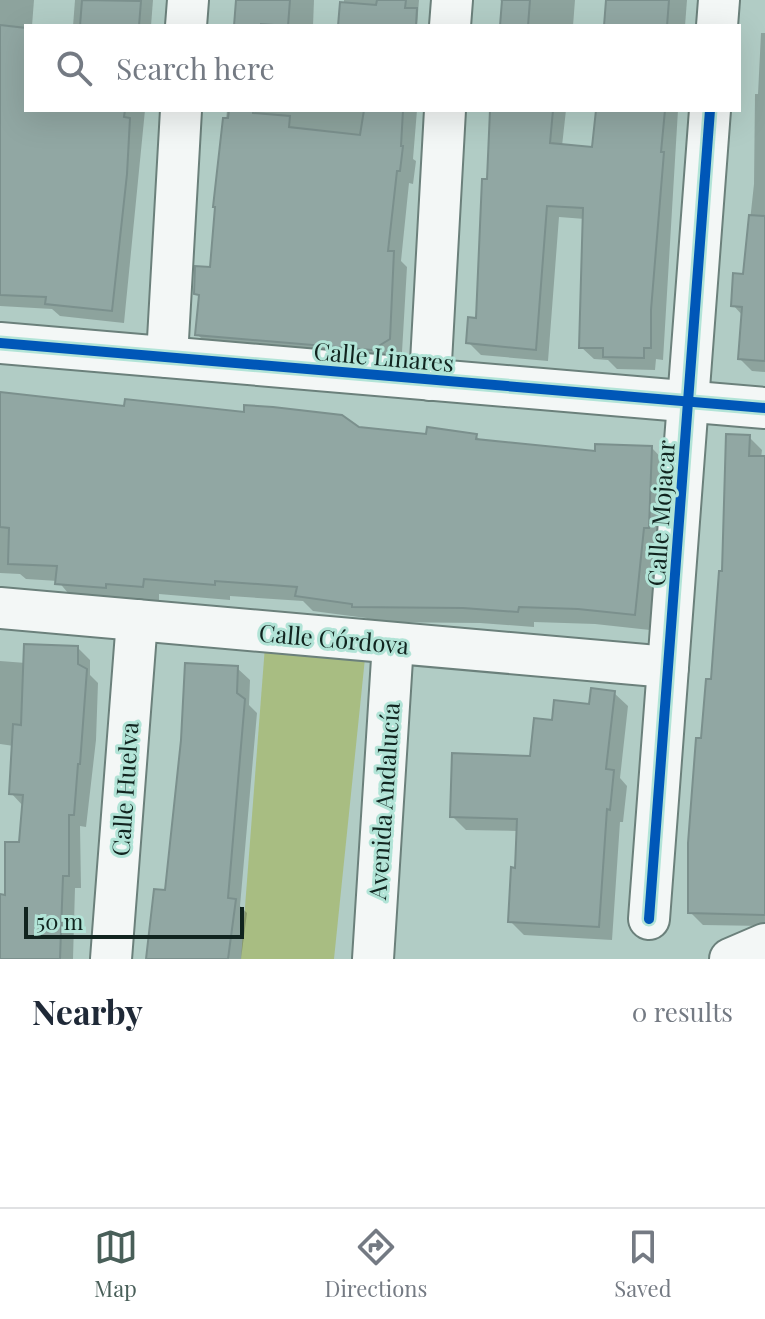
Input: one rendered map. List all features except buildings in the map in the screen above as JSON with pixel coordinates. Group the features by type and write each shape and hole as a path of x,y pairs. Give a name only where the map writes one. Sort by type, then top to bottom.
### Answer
{"street":[{"path":"186,24 188,0"},
{"path":"450,24 452,0"},
{"path":"717,24 719,0"},
{"path":"167,357 181,112"},
{"path":"430,380 445,112"},
{"name":"Calle Mojacar","path":"649,919 710,112"},
{"name":"Calle Linares","path":"0,343 765,408"},
{"name":"Calle Córdova","path":"0,608 668,667"},
{"name":"Calle Huelva","path":"111,959 137,620"},
{"name":"Avenida Andalucía","path":"373,959 393,643"},
{"path":"730,959 765,944"}],"green space":[{"path":"265,646 365,658 334,959 241,959"}],"cycle path":[{"path":"649,919 710,112"},
{"path":"0,343 765,408"}]}
